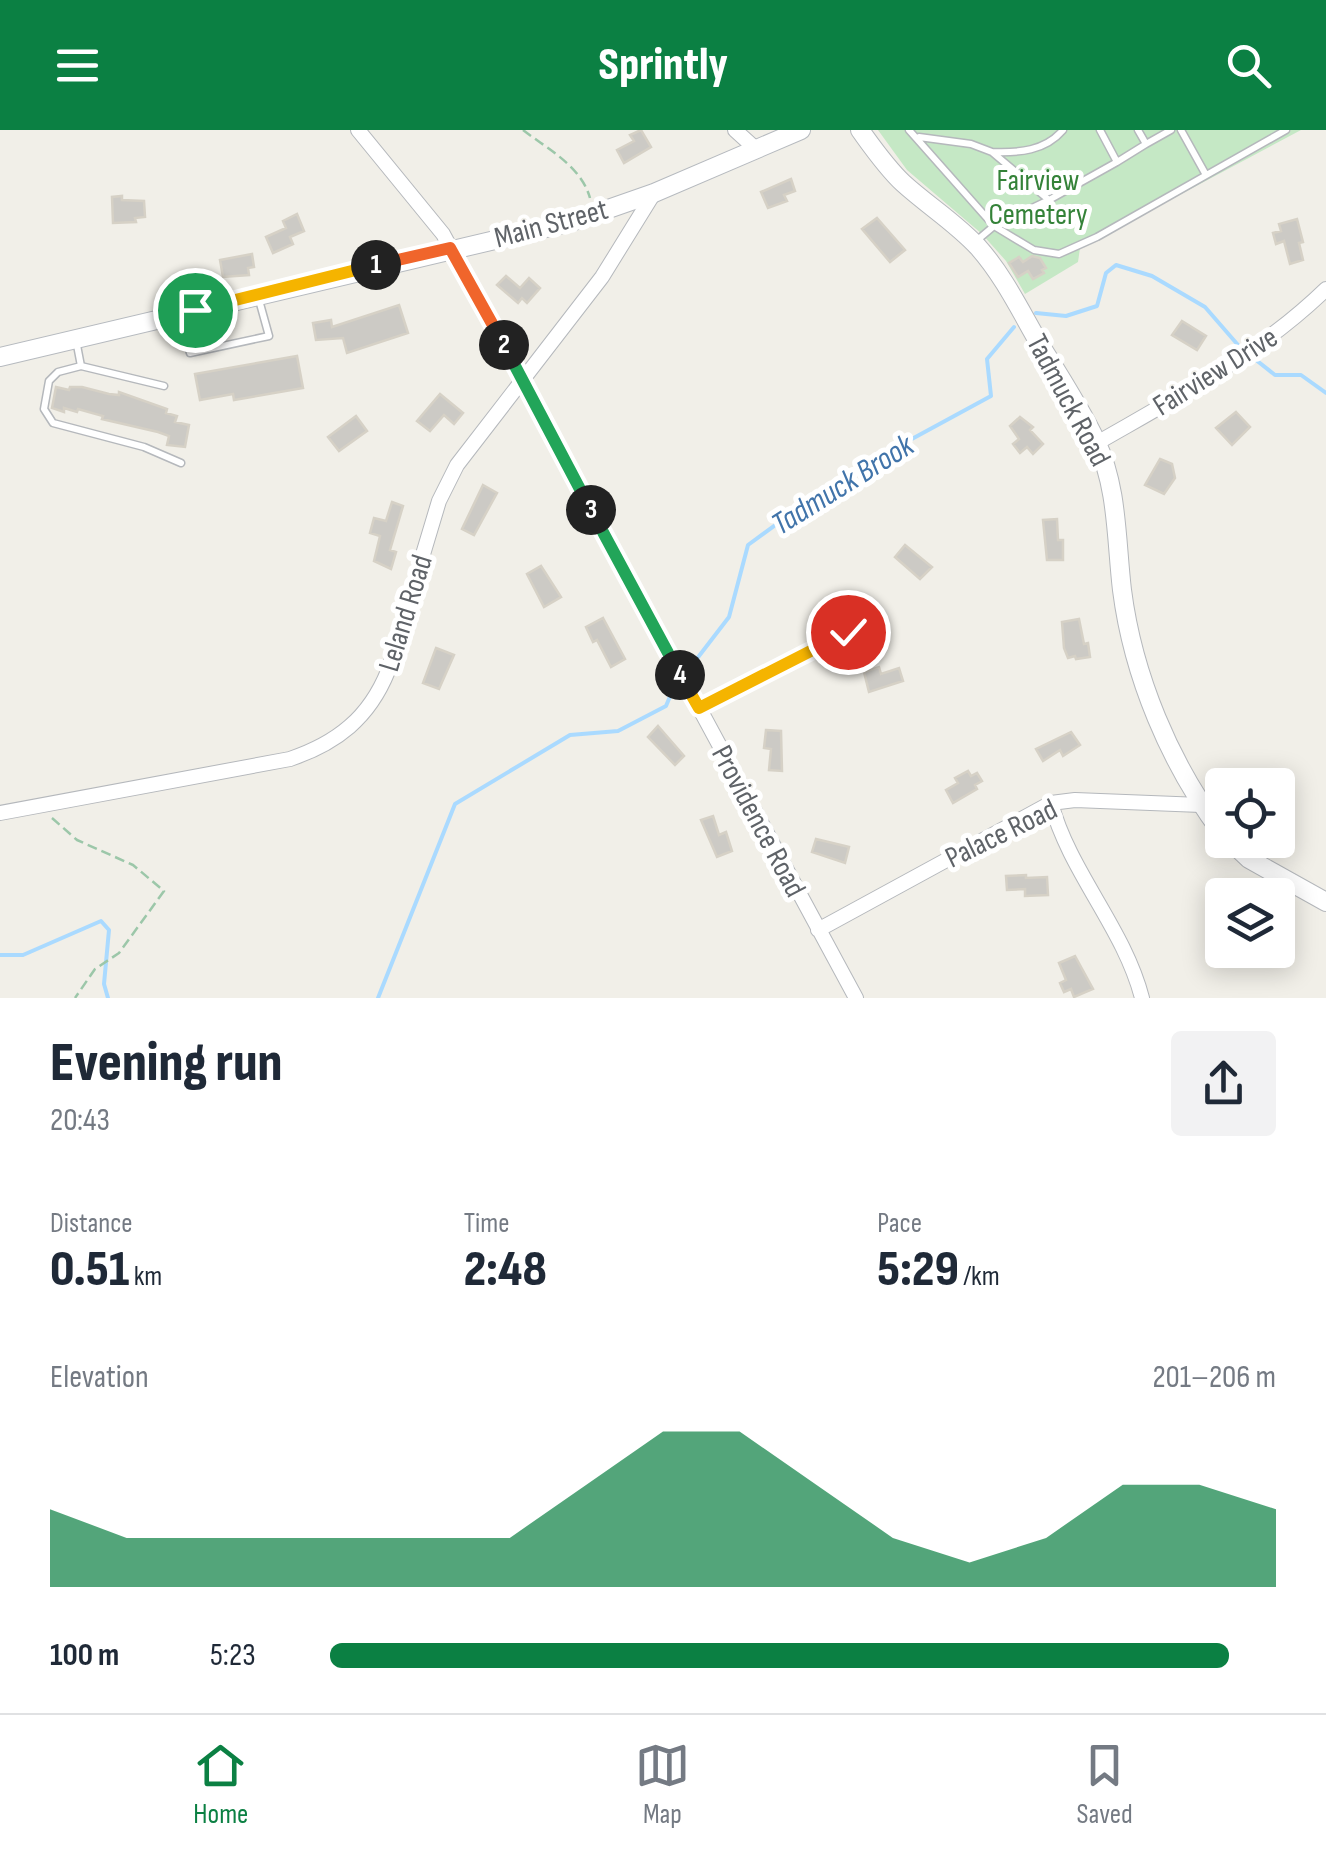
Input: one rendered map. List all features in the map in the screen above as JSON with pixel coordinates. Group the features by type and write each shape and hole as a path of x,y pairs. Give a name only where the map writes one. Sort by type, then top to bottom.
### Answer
{"street":[{"name":"Providence Road","path":"358,130 403,182 450,248 856,998"},
{"path":"735,130 756,150"},
{"name":"Main Street","path":"0,357 571,222 654,193 801,130"},
{"name":"Tadmuck Road","path":"860,130 901,182 974,243 1003,282 1097,443 1109,475 1123,595 1134,648 1166,739 1205,810"},
{"name":"Leland Road","path":"0,813 290,759 348,730 378,698 439,501 457,464 602,277 654,193"},
{"name":"Fairview Drive","path":"1097,443 1233,364 1290,324 1326,290"},
{"path":"699,708 848,632 880,622"},
{"name":"Palace Road","path":"818,930 1051,803 1075,800 1201,805"},
{"path":"1051,803 1060,835 1125,953 1142,998"},
{"path":"1248,858 1326,902"}],"lane":[{"path":"909,130 994,226 1046,254 1065,253 1286,130"},
{"path":"992,152 1028,150 1056,138 1063,130"},
{"path":"1100,130 1117,162"},
{"path":"1138,130 1146,144"},
{"path":"974,243 994,226 1049,200 1171,130"},
{"path":"1180,130 1206,175"},
{"path":"918,137 970,144 992,152 1049,200"},
{"path":"179,314 190,353 269,336 258,294"},
{"path":"76,338 81,366"},
{"path":"164,386 81,366 58,372 44,394 46,417 53,424 144,447 181,463"}],"path":[{"path":"523,130 576,171 585,182 594,214"},
{"path":"40,806 77,840 133,865 164,891 119,953 96,969 75,998"}],"green space":[{"name":"Fairview Cemetery","path":"878,130 1301,130 1080,248 1078,262 1025,294 1006,261 982,234 907,170"}],"building":[{"path":"641,130 651,147 624,163 617,150 634,141 630,135"},
{"path":"791,179 795,191 784,195 787,201 768,208 761,192"},
{"path":"122,196 122,200 144,201 145,217 135,218 136,222 113,223 112,197"},
{"path":"297,214 304,231 290,237 293,244 273,253 266,237 286,228 283,221"},
{"path":"877,218 905,250 890,262 862,229"},
{"path":"1297,219 1303,260 1290,264 1284,241 1276,244 1273,233 1281,231 1279,224"},
{"path":"252,254 254,267 248,268 249,275 223,277 220,260"},
{"path":"1032,256 1040,258 1046,268 1044,273 1033,279 1028,271 1018,277 1009,263 1019,257 1023,262"},
{"path":"506,276 520,288 529,278 540,288 527,303 522,298 518,303 497,285"},
{"path":"399,305 408,333 347,353 343,338 316,340 313,323 331,320 332,327"},
{"path":"1182,321 1206,336 1197,350 1172,335"},
{"path":"297,356 303,388 234,400 233,394 200,400 195,374"},
{"path":"56,387 119,392 167,409 166,413 177,416 175,422 189,425 185,447 167,445 169,436 158,432 78,409 77,412 64,408 64,412 52,408"},
{"path":"440,394 463,413 454,424 444,415 430,431 417,421"},
{"path":"1236,412 1250,427 1232,445 1216,428"},
{"path":"356,416 367,431 339,451 328,437"},
{"path":"1020,417 1033,427 1030,430 1043,444 1033,454 1027,447 1020,453 1013,444 1019,439 1010,426"},
{"path":"1160,459 1172,464 1175,478 1164,494 1145,485"},
{"path":"483,485 497,493 474,535 462,529"},
{"path":"392,502 403,506 390,550 396,552 391,569 374,561 380,536 370,533 374,518 386,521"},
{"path":"1057,519 1063,560 1047,560 1043,520"},
{"path":"905,545 932,567 920,579 895,557"},
{"path":"541,566 561,597 544,607 527,574"},
{"path":"603,618 625,659 611,667 586,627"},
{"path":"1079,619 1090,657 1068,658 1062,622"},
{"path":"436,648 454,655 439,689 423,683"},
{"path":"879,667 881,674 899,668 903,681 869,692 864,672"},
{"path":"658,726 684,756 675,765 648,737"},
{"path":"766,730 781,731 782,771 769,770 771,749 764,748"},
{"path":"1071,732 1080,745 1063,756 1060,750 1043,761 1036,749"},
{"path":"968,771 971,776 977,773 982,781 975,785 977,789 953,803 946,790 958,783 955,778"},
{"path":"713,816 719,835 726,832 732,851 717,857 701,820"},
{"path":"816,839 849,847 845,863 812,852"},
{"path":"1006,876 1047,877 1048,895 1025,896 1025,889 1007,890"},
{"path":"1075,956 1093,989 1074,997 1071,989 1064,992 1060,983 1066,980 1059,963"}],"waterway":[{"name":"Tadmuck Brook","path":"1036,313 1066,316 1097,306 1106,273 1116,265 1152,276 1205,307 1238,345"},
{"name":"Tadmuck Brook","path":"689,669 729,617 748,545 840,478 991,396 987,359 1014,327"},
{"name":"Tadmuck Brook","path":"1256,360 1275,375 1301,375 1326,393"},
{"name":"Tadmuck Brook","path":"378,998 455,804 570,735 618,731 666,706 674,687"},
{"path":"0,955 23,955 101,921 109,930 104,984 108,998"}],"route":[{"path":"195,310 450,248 699,708 848,632"}]}
